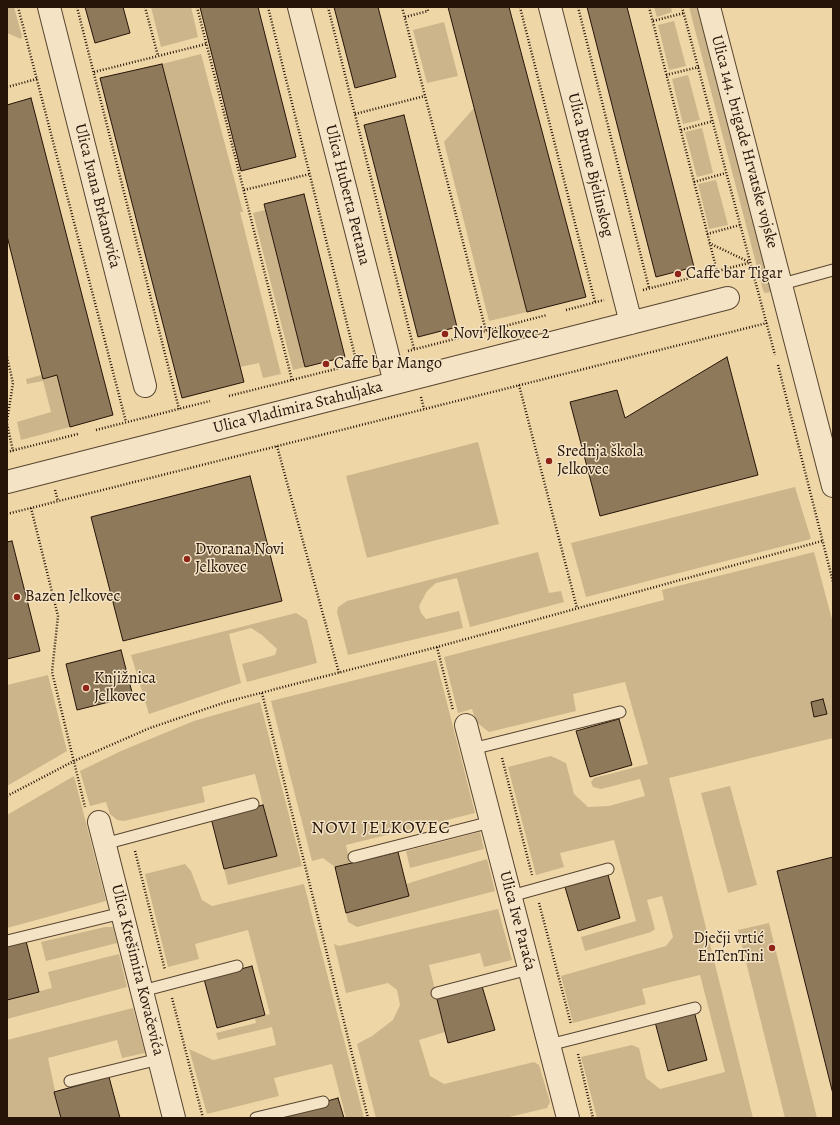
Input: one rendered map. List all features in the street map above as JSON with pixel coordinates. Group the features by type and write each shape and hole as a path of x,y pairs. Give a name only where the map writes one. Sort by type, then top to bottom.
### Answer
{"street":[{"name":"Ulica Ivana Brkanovića","path":"49,7 145,386"},
{"name":"Ulica Huberta Pettana","path":"299,7 395,383"},
{"name":"Ulica Brune Bjelinskog","path":"550,7 631,323"},
{"name":"Ulica 144. brigade Hrvatske vojske","path":"709,7 782,284 833,486"},
{"name":"Ulica Vladimira Stahuljaka","path":"7,482 728,298"},
{"name":"Ulica Ive Paraća","path":"466,725 549,1045 564,1117"},
{"name":"Ulica Krešimira Kovačevića","path":"99,822 174,1118"}],"lane":[{"path":"782,284 833,270"},
{"path":"472,749 620,712"},
{"path":"104,844 253,804"},
{"path":"354,857 491,822"},
{"path":"510,896 608,869"},
{"path":"7,941 122,913"},
{"path":"142,991 237,966"},
{"path":"437,993 529,969"},
{"path":"549,1045 694,1008"},
{"path":"70,1081 159,1059"},
{"path":"256,1118 323,1102"}],"path":[{"path":"18,7 126,422"},
{"path":"77,7 179,409"},
{"path":"145,7 158,56"},
{"path":"197,7 292,380"},
{"path":"268,7 357,364"},
{"path":"328,7 414,349"},
{"path":"402,7 486,331"},
{"path":"404,17 428,11 427,7"},
{"path":"520,7 595,302"},
{"path":"578,7 649,288"},
{"path":"649,7 717,271"},
{"path":"682,7 699,67 749,263 767,323 833,582"},
{"path":"653,21 684,13"},
{"path":"94,72 206,44"},
{"path":"666,76 699,67"},
{"path":"7,87 37,79"},
{"path":"355,114 425,96"},
{"path":"680,130 713,121"},
{"path":"694,182 726,173"},
{"path":"244,190 310,174"},
{"path":"707,234 740,225"},
{"path":"709,243 749,263"},
{"path":"638,291 749,263"},
{"path":"566,310 608,299"},
{"path":"404,352 547,315"},
{"path":"7,514 767,323"},
{"path":"7,357 13,383 7,423 13,451"},
{"path":"229,396 371,360"},
{"path":"519,385 577,608"},
{"path":"96,430 210,401"},
{"path":"7,452 78,434"},
{"path":"277,446 338,673"},
{"path":"30,508 58,616 52,672 74,761"},
{"path":"7,796 74,761 150,728 226,702 338,673 822,540"},
{"path":"262,693 368,1118"},
{"path":"497,742 594,1118"}],"shaded area":[{"path":"7,7 14,7 22,36 21,39 7,33"},
{"path":"151,7 191,7 198,37 161,47"},
{"path":"654,7 671,7 672,12 657,17"},
{"path":"689,7 697,7 772,292 765,293 763,290"},
{"path":"674,21 686,66 669,70 658,25"},
{"path":"444,22 458,76 427,83 413,30"},
{"path":"201,54 243,212 240,212 281,374 263,378 259,363 240,367 162,64"},
{"path":"688,75 700,120 683,124 672,79"},
{"path":"474,108 527,312 489,321 444,142"},
{"path":"702,128 713,173 697,177 685,132"},
{"path":"716,180 728,225 709,229 698,184"},
{"path":"265,210 305,367 293,370 253,213"},
{"path":"42,375 43,379 57,375 70,427 21,440 17,422 51,412 43,381 27,384 26,379"},
{"path":"478,442 499,524 367,558 346,476"},
{"path":"795,487 811,539 586,597 571,543"},
{"path":"538,552 549,593 561,591 564,602 470,627 457,578 436,583 427,591 419,606 421,613 426,619 459,611 463,628 348,655 337,612 338,607 347,601"},
{"path":"814,552 833,623 833,738 669,778 753,1118 597,1118 581,1057 632,1045 639,1048 646,1078 660,1089 725,1072 700,975 642,989 646,1004 573,1023 561,976 666,946 673,937 662,896 647,900 655,929 651,932 585,951 581,937 636,921 614,840 560,853 564,867 536,875 508,767 551,756 566,763 574,794 588,807 609,806 645,796 640,779 601,789 593,787 591,782 594,778 648,764 625,682 573,694 576,711 489,732 476,722 472,709 458,713 444,657 664,600 662,590"},
{"path":"296,613 307,620 317,663 247,682 242,664 275,655 277,649 262,635 251,628 229,634 241,683 149,714 131,655"},
{"path":"436,660 475,813 346,845 350,863 335,867 323,858 312,861 271,701"},
{"path":"48,675 67,751 7,786 7,685"},
{"path":"260,702 302,866 228,885 224,869 276,856 255,774 202,787 205,802 124,821 117,820 110,814 106,802 90,806 80,771 121,751 194,721"},
{"path":"74,776 106,901 7,928 7,815"},
{"path":"730,786 757,885 728,893 701,793"},
{"path":"480,832 484,849 410,868 406,851"},
{"path":"487,859 495,891 357,927 348,922 346,913 409,896 406,884"},
{"path":"185,864 191,871 202,900 212,906 304,884 364,1118 346,1118 332,1064 274,1078 279,1096 207,1114 189,1049 213,1060 276,1045 272,1027 218,1040 216,1033 256,1023 255,1018 270,1014 248,930 195,944 199,959 168,967 145,874"},
{"path":"498,909 512,960 484,967 480,953 429,965 445,1032 419,1040 430,1076 444,1084 534,1062 539,1065 550,1102 547,1108 505,1118 376,1118 357,1044 372,1036 393,1020 400,1005 397,990 388,983 346,993 334,944 339,946"},
{"path":"769,923 817,1118 785,1118 738,930"},
{"path":"105,927 113,927 117,943 46,961 41,942"},
{"path":"119,954 127,987 7,1019 7,1000 52,988 48,972"},
{"path":"133,1008 145,1053 122,1058 117,1040 48,1058 61,1118 7,1118 7,1040"}],"building":[{"path":"85,7 123,7 130,33 95,43"},
{"path":"200,7 258,7 296,157 241,171"},
{"path":"334,7 378,7 396,77 355,88"},
{"path":"448,7 509,7 586,297 527,312"},
{"path":"587,7 627,7 694,267 656,277"},
{"path":"162,64 244,382 182,398 100,78"},
{"path":"31,98 113,415 70,427 57,375 43,379 7,236 7,105"},
{"path":"404,115 457,327 418,337 364,125"},
{"path":"304,194 345,357 305,367 264,204"},
{"path":"727,357 758,475 600,516 570,402 617,390 625,418"},
{"name":"Dvorana Novi Jelkovec","path":"250,476 282,601 123,641 91,517"},
{"name":"Bazen Jelkovec","path":"12,541 40,651 7,659 7,542"},
{"path":"121,650 133,696 77,710 66,664"},
{"path":"823,699 827,714 814,717 811,702"},
{"path":"619,719 632,765 590,777 576,731"},
{"path":"263,805 277,856 224,869 211,818"},
{"path":"398,852 409,896 346,913 335,867"},
{"path":"833,857 833,1094 777,871"},
{"path":"608,875 620,918 578,931 565,887"},
{"path":"26,941 39,992 7,1000 7,946"},
{"path":"252,966 265,1015 217,1028 204,979"},
{"path":"482,986 495,1030 448,1043 437,999"},
{"path":"694,1011 707,1060 668,1071 655,1022"},
{"path":"109,1077 120,1118 61,1118 54,1092"},
{"path":"338,1098 344,1118 286,1118 285,1113"}],"place":[{"name":"Caffe bar Tigar","path":"678,274"},
{"name":"Novi Jelkovec 2","path":"445,334"},
{"name":"Caffe bar Mango","path":"326,364"},
{"name":"Srednja škola Jelkovec","path":"549,461"},
{"name":"Dvorana Novi Jelkovec","path":"187,559"},
{"name":"Bazen Jelkovec","path":"17,597"},
{"name":"Knjižnica Jelkovec","path":"86,688"},
{"name":"Dječji vrtić EnTenTini","path":"772,948"}],"district":[{"name":"NOVI JELKOVEC","path":"381,829"}]}
